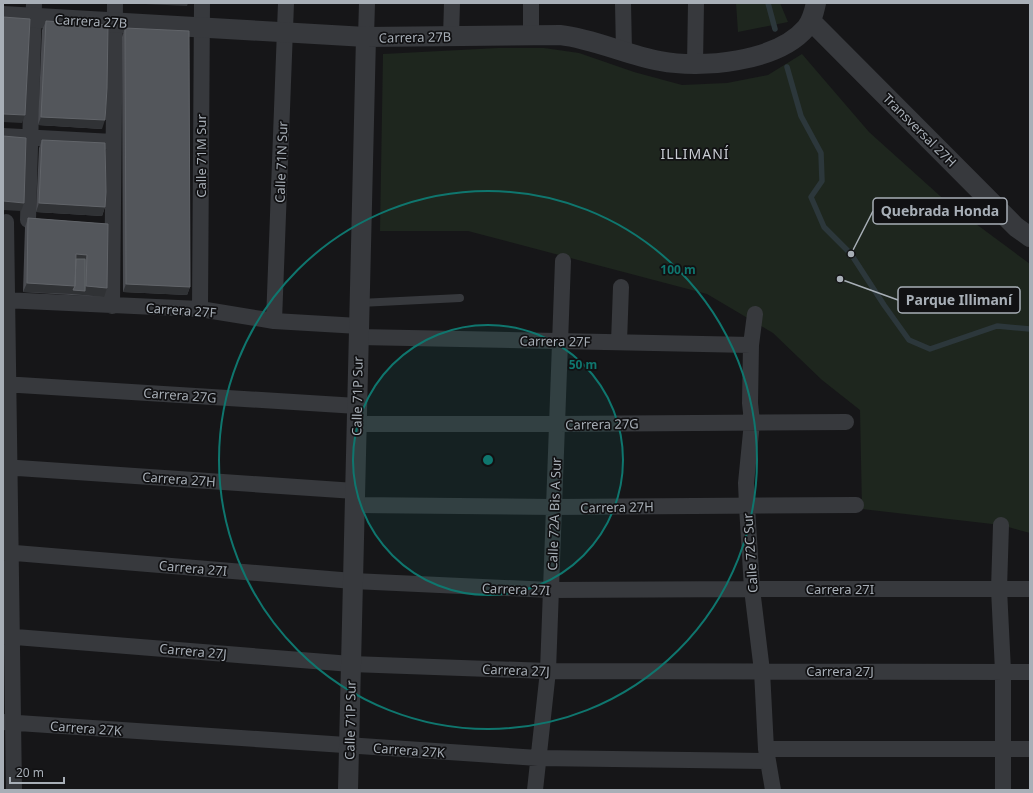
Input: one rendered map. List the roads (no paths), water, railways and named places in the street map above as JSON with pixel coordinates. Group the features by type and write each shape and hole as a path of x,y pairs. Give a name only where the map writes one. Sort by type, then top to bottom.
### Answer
{"street":[{"path":"112,306 105,224 114,142 115,3"},
{"name":"Calle 71M Sur","path":"200,309 202,3"},
{"name":"Calle 71N Sur","path":"274,321 286,3"},
{"name":"Calle 71P Sur","path":"348,790 367,3"},
{"path":"451,36 452,3"},
{"path":"531,3 531,35"},
{"path":"624,3 624,51"},
{"path":"695,64 696,3"},
{"path":"14,790 8,722 5,222 36,220 31,138 34,11"},
{"name":"Carrera 27B","path":"3,16 34,11 115,23 366,37 531,35 574,37 661,61 695,64 757,56 788,43 805,29 813,12"},
{"name":"Transversal 27H","path":"813,12 1016,227 1030,238"},
{"path":"3,136 114,142"},
{"name":"Calle 72A Bis A Sur","path":"535,790 548,671 563,261"},
{"path":"619,342 621,287"},
{"name":"Carrera 27F","path":"5,301 200,309 274,321 359,332 560,341 751,345"},
{"name":"Calle 72C Sur","path":"754,314 751,345 750,403 752,422 746,483 752,588 762,671 767,755 773,790"},
{"name":"Carrera 27G","path":"6,384 357,415 557,424 846,422"},
{"name":"Carrera 27H","path":"6,467 355,498 554,507 856,505"},
{"path":"1001,525 999,590 1003,672 1003,790"},
{"name":"Carrera 27I","path":"7,552 353,581 551,590 752,588 1030,589"},
{"name":"Carrera 27J","path":"7,636 351,664 548,671 1030,672"},
{"name":"Carrera 27K","path":"8,722 538,758 1030,749"}],"lane":[{"path":"359,303 460,298"}],"waterway":[{"path":"768,3 775,29"},
{"path":"787,67 801,116 821,153 822,181 811,197 824,227 851,254 909,340 930,349 997,326 1030,329"}],"place":[{"name":"Quebrada Honda","path":"851,254"},
{"name":"Parque Illimaní","path":"840,279"}],"district":[{"name":"ILLIMANÍ","path":"695,154"}]}
